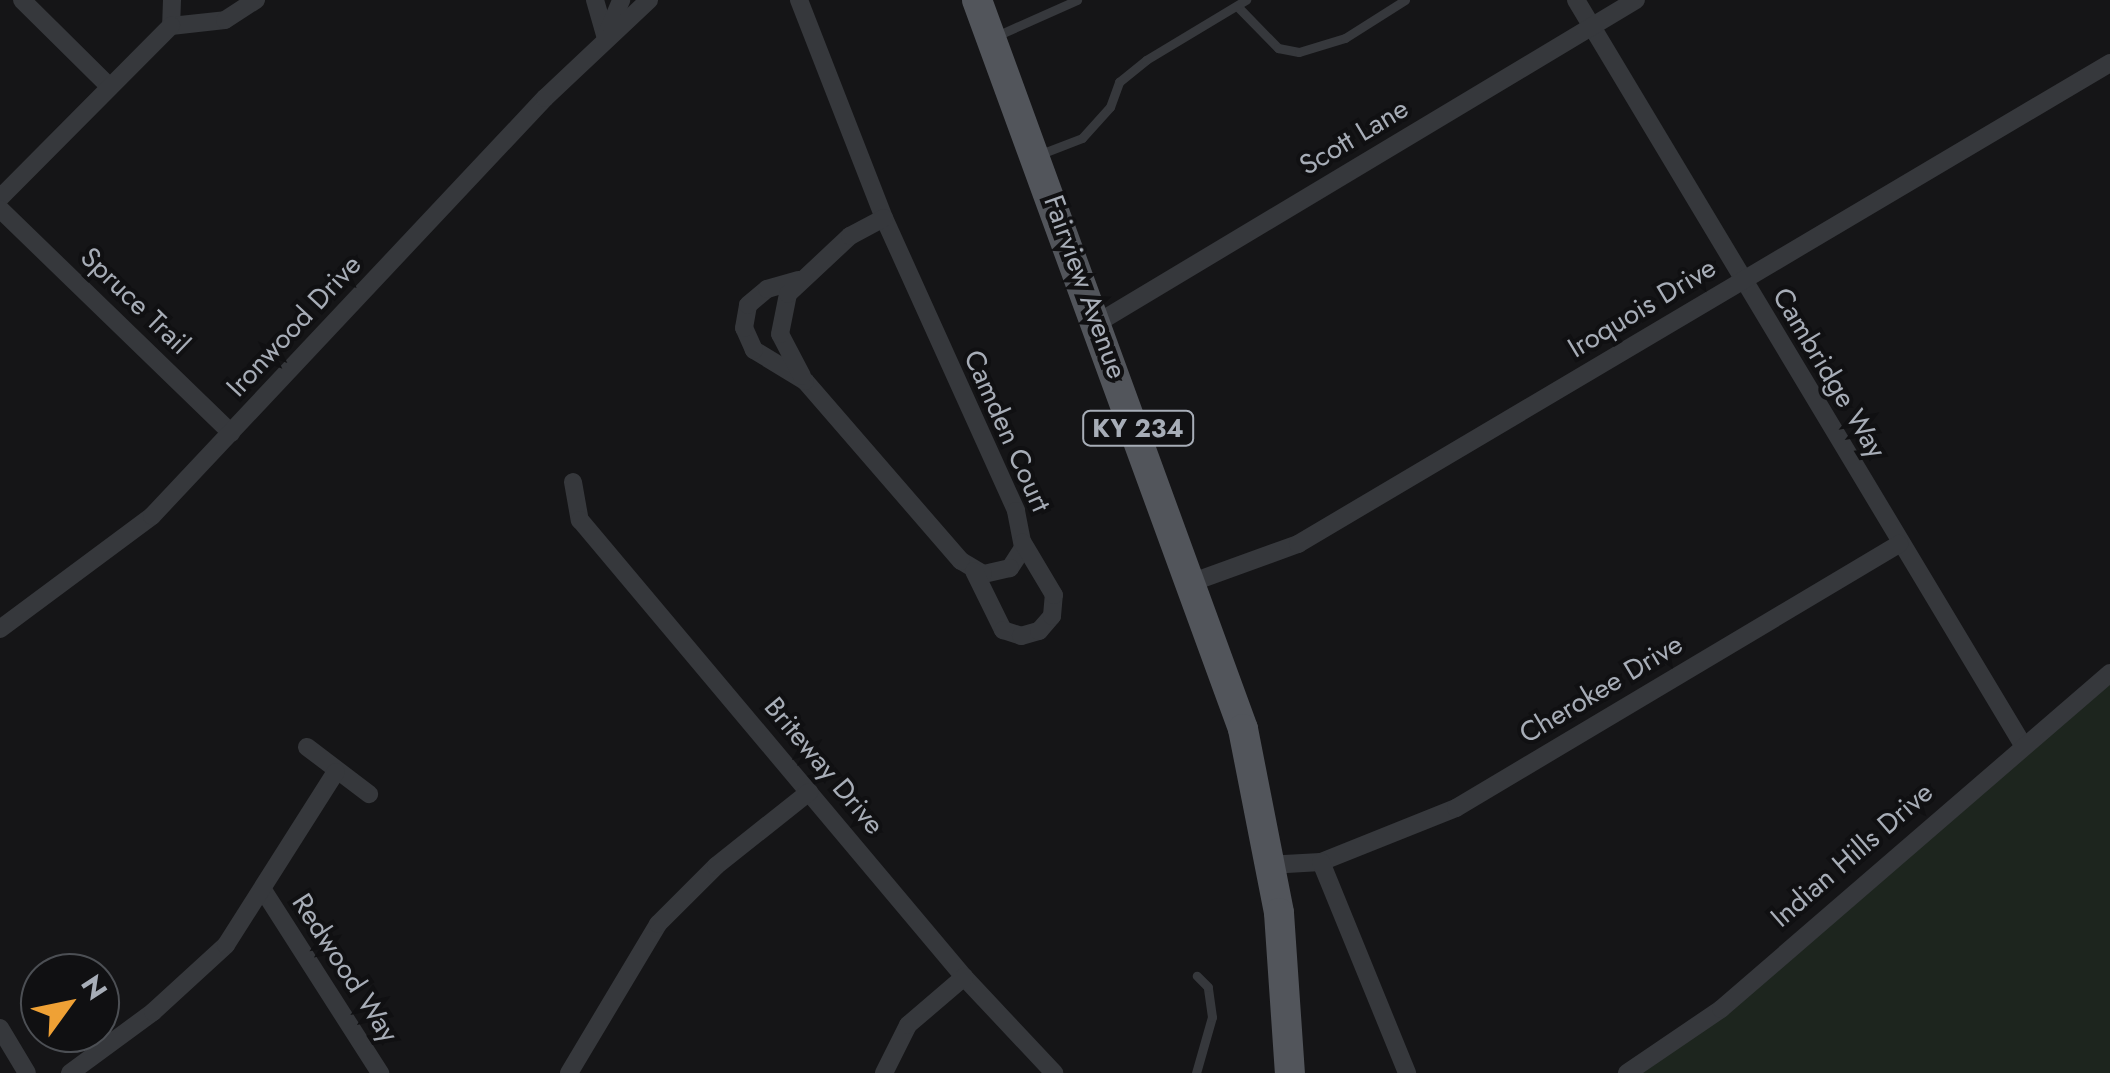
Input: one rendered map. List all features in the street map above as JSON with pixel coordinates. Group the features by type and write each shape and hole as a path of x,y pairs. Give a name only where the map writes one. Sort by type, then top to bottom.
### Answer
{"main road":[{"name":"Fairview Avenue","path":"977,0 1099,322 1244,729 1268,865"},
{"name":"KY 234","path":"1268,865 1279,913 1290,1073"}],"street":[{"path":"22,0 109,86"},
{"path":"171,26 172,0"},
{"path":"0,198 171,26 226,20 256,0"},
{"path":"595,0 606,36"},
{"name":"Ironwood Drive","path":"606,36 621,0"},
{"name":"Ironwood Drive","path":"0,629 126,540 606,36 649,0"},
{"name":"Camden Court","path":"799,0 884,218 963,403 991,451 1023,542 1005,571 974,571"},
{"name":"Cambridge Way","path":"1576,0 2023,745"},
{"name":"Scott Lane","path":"1099,322 1636,0"},
{"name":"Iroquois Drive","path":"1194,582 1298,544 2110,63"},
{"name":"Spruce Trail","path":"0,208 230,433"},
{"path":"884,218 850,236 799,280 784,302 779,326 785,351 974,571 1003,630 1021,636 1039,631 1052,616 1054,595 1023,542"},
{"path":"799,280 756,296 744,328 754,350 806,380"},
{"name":"Briteway Drive","path":"573,482 580,520 964,977 1054,1073"},
{"name":"Cherokee Drive","path":"1268,865 1321,862 1456,808 1899,544"},
{"name":"Indian Hills Drive","path":"1627,1073 1711,1018 2110,672"},
{"path":"308,747 369,794"},
{"path":"70,1073 182,987 226,945 265,893 336,772"},
{"path":"569,1073 658,924 716,866 809,792"},
{"path":"1321,862 1407,1073"},
{"name":"Redwood Way","path":"265,893 380,1073"},
{"path":"884,1073 908,1024 964,977"},
{"path":"0,1028 28,1073"}],"lane":[{"path":"992,38 1078,0"},
{"path":"1036,156 1082,138 1100,122 1120,82 1146,60 1242,3 1278,48 1299,52 1344,38 1405,0"},
{"path":"1196,976 1208,987 1212,1016 1196,1073"}],"shaded area":[{"path":"2110,678 2110,1073 1624,1073 1700,1026"}]}
